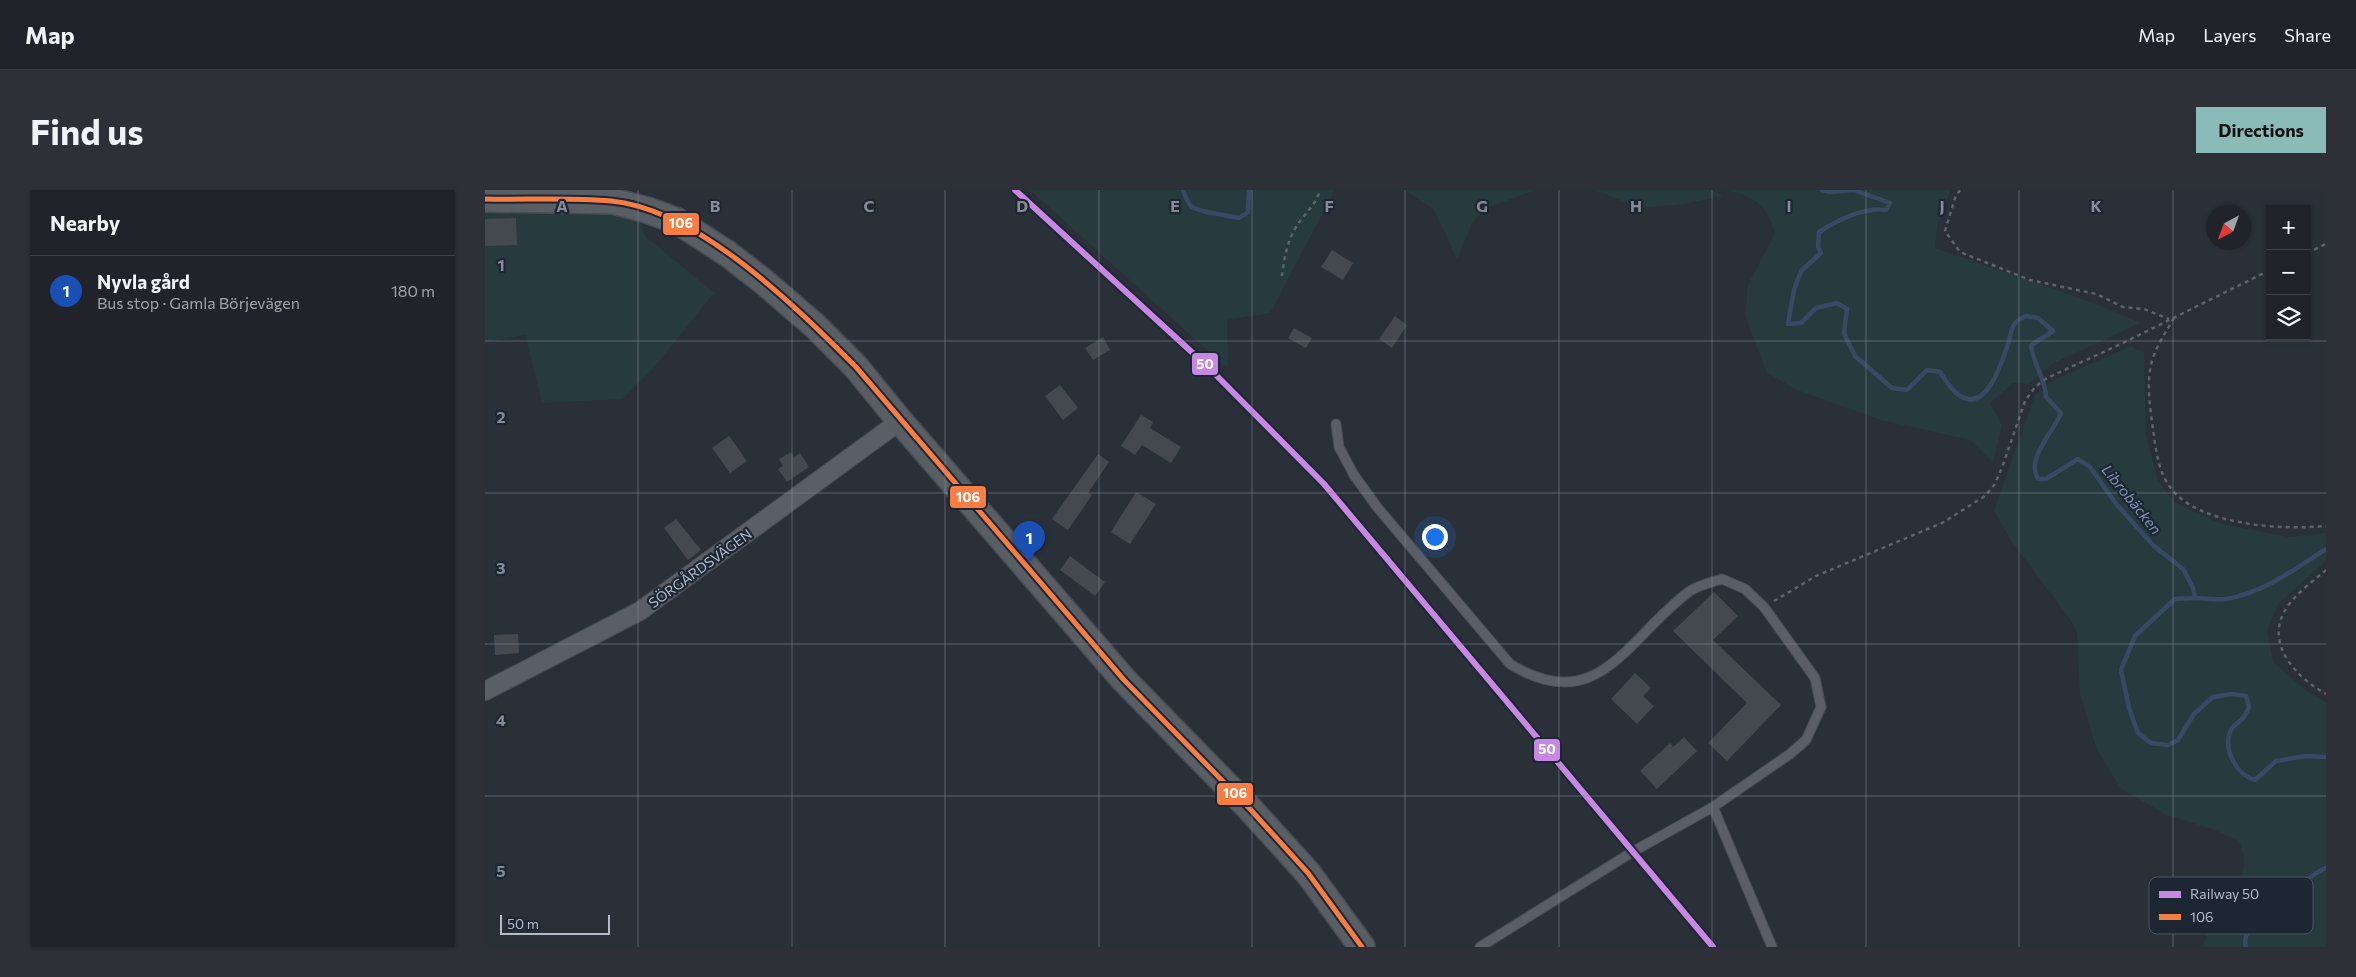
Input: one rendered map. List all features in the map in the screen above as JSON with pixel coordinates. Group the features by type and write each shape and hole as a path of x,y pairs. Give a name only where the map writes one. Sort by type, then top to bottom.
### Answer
{"street":[{"path":"485,198 612,201 647,210 677,221 728,254 814,325 856,367 1124,680 1250,809 1308,873 1362,947"},
{"name":"SÖRGÅRDSVÄGEN","path":"485,692 640,611 900,420"}],"lane":[{"path":"1336,424 1339,447 1354,475 1377,507 1510,664 1530,676 1551,682 1586,680 1603,670 1629,648 1691,590 1722,579 1745,590 1764,607 1815,678 1821,707 1806,740 1790,754 1713,807 1634,851 1480,947"},
{"path":"1713,807 1773,947"}],"path":[{"path":"1282,276 1285,250 1296,226 1317,199 1319,190"},
{"path":"1960,190 1955,198 1945,231 1960,252 2030,280 2095,294 2123,306 2169,318"},
{"path":"2311,251 2326,244"},
{"path":"1764,607 1815,576 1941,523 1985,496 1995,484 2005,462 2025,402 2039,384 2047,378 2123,343 2169,318 2266,272"},
{"path":"2174,316 2154,355 2149,381 2158,458 2161,471 2169,486 2185,503 2208,514 2275,527 2326,526"},
{"path":"2326,570 2305,588 2286,609 2279,629 2281,646 2288,661 2309,684 2326,694"}],"green space":[{"path":"1030,190 1335,190 1270,313 1227,320 1228,369"},
{"path":"1404,190 1535,190 1484,209 1472,224 1457,260 1434,209"},
{"path":"1595,190 1713,190 1723,196 1685,204 1640,208"},
{"path":"1729,190 1951,190 1937,225 1935,248 2091,302 2140,323 2052,364 2029,384 2013,383 1990,403 2002,425 1993,463 1971,440 1881,420 1797,390 1767,373 1745,316 1748,284 1775,234 1768,216 1759,204 1747,196"},
{"path":"485,204 640,216 644,235 714,293 652,370 622,399 542,403 525,335 485,342"},
{"path":"2131,346 2144,353 2146,435 2158,481 2174,502 2221,524 2289,537 2326,533 2326,561 2278,604 2267,631 2273,662 2305,690 2326,702 2326,947 2203,947 2207,934 2313,934 2313,877 2240,877 2244,864 2239,841 2212,829 2167,815 2121,789 2097,750 2080,694 2077,633 2072,622 2012,542 1994,511 2035,395 2056,379"}],"building":[{"path":"516,218 517,245 485,246 485,219"},
{"path":"1332,250 1353,263 1343,280 1321,267"},
{"path":"1395,316 1407,325 1392,348 1379,339"},
{"path":"1294,328 1312,338 1306,348 1288,338"},
{"path":"1103,337 1110,350 1093,360 1085,348"},
{"path":"1060,385 1078,408 1063,420 1045,396"},
{"path":"1141,415 1153,422 1150,428 1181,447 1171,463 1142,445 1135,455 1121,446"},
{"path":"729,436 747,461 730,473 712,448"},
{"path":"791,452 794,457 800,453 809,467 787,482 778,469 783,466 779,459"},
{"path":"1098,454 1109,462 1088,493 1092,495 1068,530 1052,519"},
{"path":"1136,492 1156,504 1130,544 1111,532"},
{"path":"676,519 701,550 688,560 664,528"},
{"path":"1070,556 1105,582 1095,596 1060,570"},
{"path":"1714,592 1738,616 1713,640 1781,705 1727,761 1708,743 1747,703 1673,631"},
{"path":"518,634 519,653 495,655 494,635"},
{"path":"1635,673 1651,688 1643,696 1654,706 1637,724 1611,699"},
{"path":"1684,737 1697,751 1657,789 1640,771 1670,743 1673,747"}],"waterway":[{"name":"Librobäcken","path":"1183,190 1190,205 1193,207 1239,218 1248,212 1249,190"},
{"name":"Librobäcken","path":"1822,190 1830,192 1854,190 1890,203 1886,210 1860,212 1842,219 1819,232 1818,247 1821,253 1801,271 1794,290 1788,324 1801,323 1816,308 1837,303 1847,309 1844,333 1855,356 1892,388 1907,390 1927,370 1940,372 1946,382 1960,396 1969,399 1977,398 1985,392 1996,375 2012,330 2018,320 2026,316 2038,318 2053,331 2031,346 2046,397 2061,413 2038,454 2035,463 2038,479 2046,479 2078,459 2090,467 2117,505 2154,546 2183,569 2193,588 2195,598 2175,599 2135,636 2121,670 2129,708 2138,733 2151,743 2168,745 2178,740 2194,714 2213,697 2232,694 2246,696 2249,707 2244,717 2232,728 2228,743 2229,751 2236,766 2248,777 2255,780 2276,761 2306,756 2326,757"},
{"path":"2195,598 2226,599 2240,596 2266,586 2326,549"},
{"name":"Librobäcken","path":"2312,877 2326,868"},
{"name":"Librobäcken","path":"2246,947 2247,934"}],"rail line":[{"name":"50","path":"1015,190 1208,367 1324,484 1713,947"}],"transit line":[{"name":"106","path":"485,199 595,200 611,201 644,208 678,222 711,241 744,264 775,290 856,367 1124,680 1250,809 1308,873 1362,947"}],"place":[{"name":"Nyvla gård","path":"1029,562"}]}
